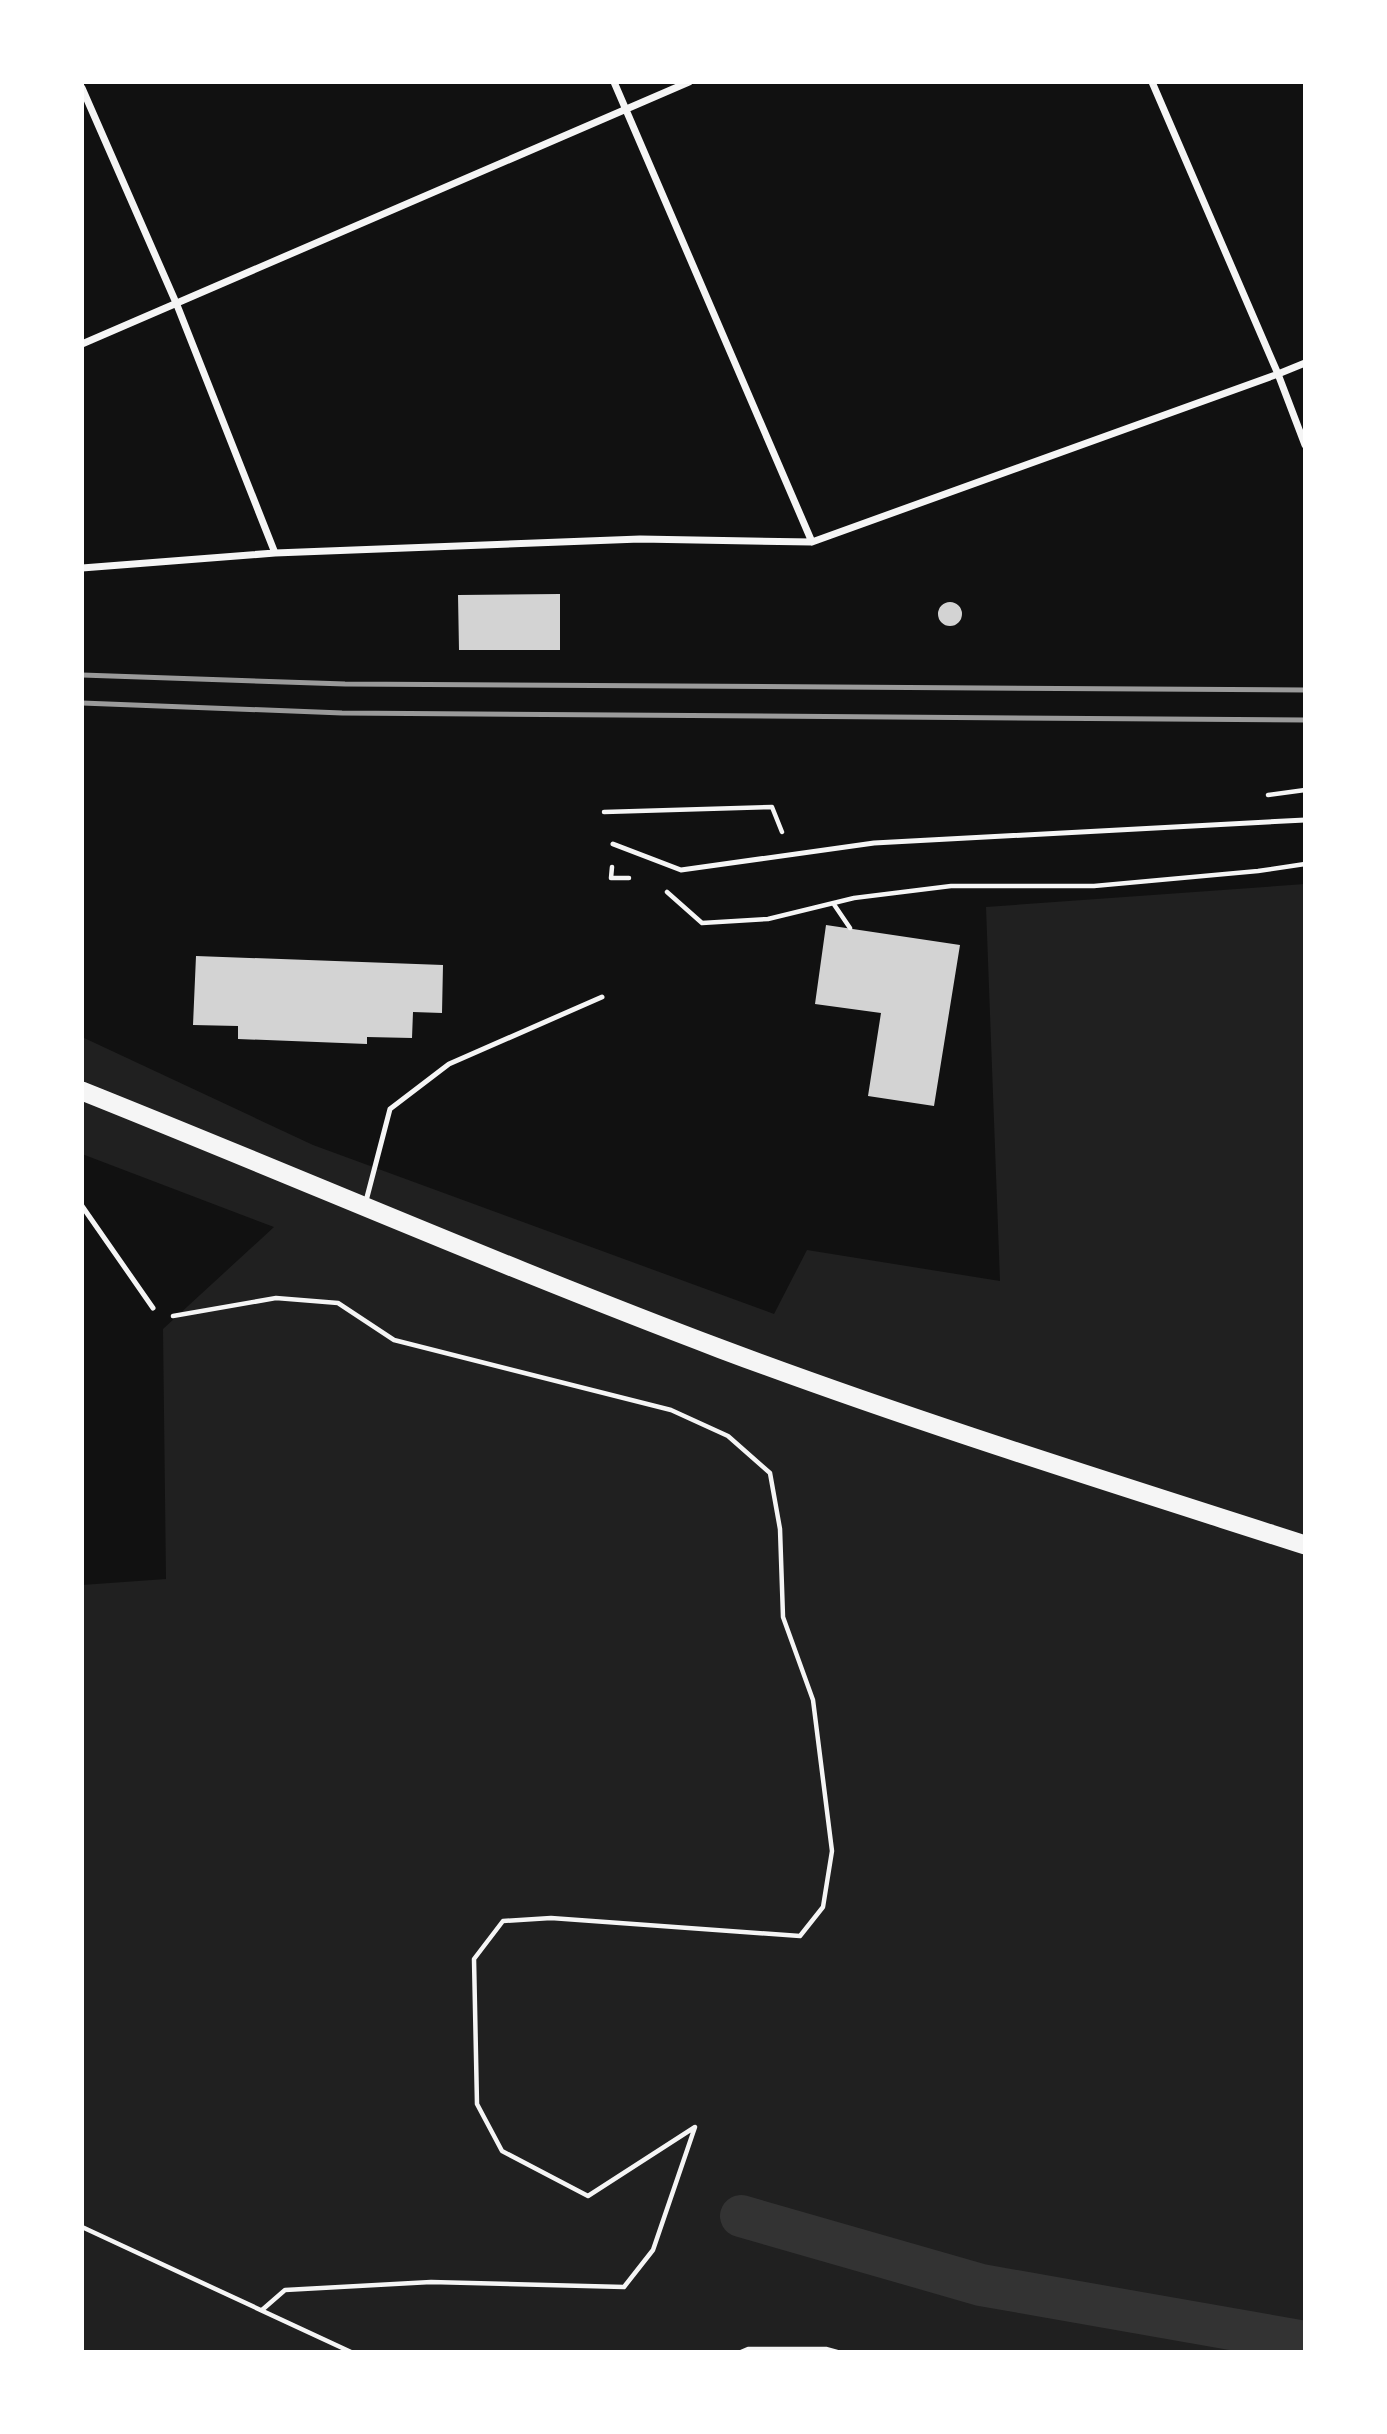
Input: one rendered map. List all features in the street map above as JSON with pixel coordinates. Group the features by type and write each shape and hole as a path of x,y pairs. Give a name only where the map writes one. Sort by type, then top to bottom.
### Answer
{"highway":[{"path":"82,1091 365,1208 722,1349 992,1444 1305,1545"}],"street":[{"path":"614,82 812,542"},
{"path":"82,344 689,82"},
{"path":"1152,82 1278,374 1305,446"},
{"path":"82,88 177,305 275,553"},
{"path":"82,568 275,553 640,539 812,542 1305,363"}],"lane":[{"path":"614,844 681,870 874,843 1305,820"},
{"path":"365,1208 390,1109 449,1064 602,997"},
{"path":"82,1206 153,1308"}],"path":[{"path":"1265,796 1305,790"},
{"path":"604,812 772,807 785,840"},
{"path":"617,812 611,878 637,878"},
{"path":"661,886 702,923 768,919 854,898 951,886 1094,886 1305,864"},
{"path":"833,903 850,928"},
{"path":"153,1308 171,1316 276,1298 338,1303 394,1340 671,1410 728,1436 771,1473 780,1529 783,1617 813,1700 832,1850 823,1907 800,1936 551,1918 503,1921 474,1959 477,2104 502,2151 588,2196 695,2127 653,2250 624,2287 431,2282 285,2290 262,2310"},
{"path":"82,2227 351,2352"},
{"path":"741,2352 748,2349 826,2349 837,2352"}],"shaded area":[{"path":"1305,884 1305,2352 82,2352 82,1585 166,1579 163,1329 274,1227 82,1154 82,1037 313,1145 774,1314 807,1250 1000,1281 986,907"}],"building":[{"path":"560,594 560,650 459,650 458,595"},
{"path":"950,602 959,605 962,614 959,623 950,626 941,623 938,614 941,605"},
{"path":"826,925 960,945 934,1106 868,1096 881,1013 815,1004"},
{"path":"196,956 443,965 442,1013 413,1012 412,1038 367,1037 367,1044 238,1039 238,1026 193,1025"}],"waterway":[{"path":"741,2216 981,2285 1305,2342"}],"railway":[{"path":"82,675 345,684 1305,690"},
{"path":"82,703 342,713 1305,720"}]}
